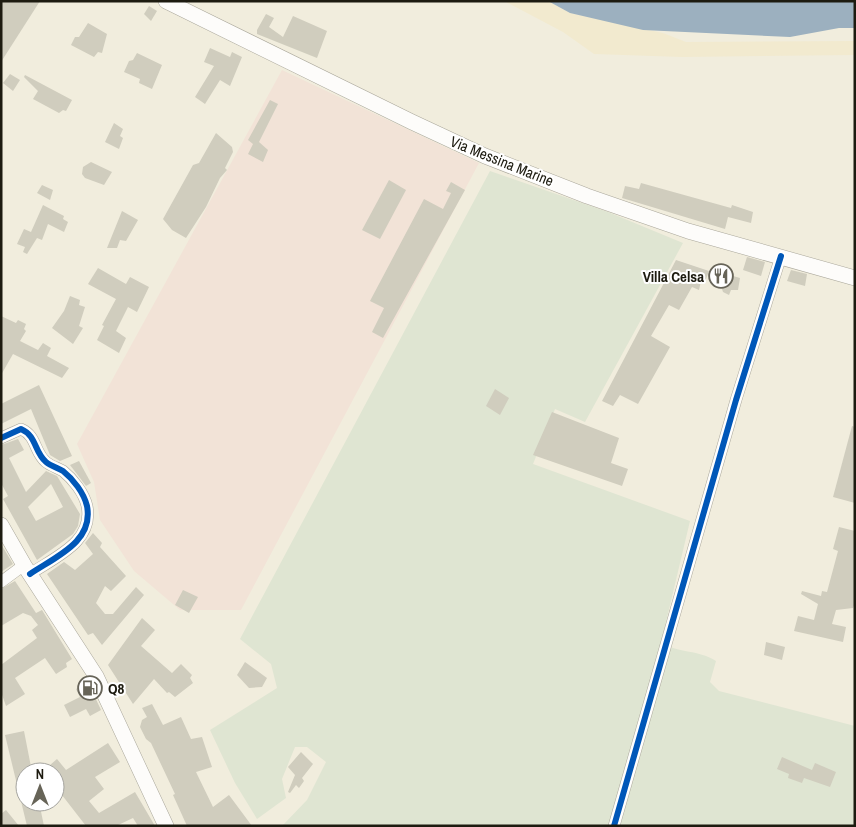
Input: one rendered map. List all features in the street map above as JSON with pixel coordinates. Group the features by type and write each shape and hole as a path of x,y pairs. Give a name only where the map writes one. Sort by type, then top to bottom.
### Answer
{"main road":[{"name":"Via Messina Marine","path":"166,1 403,118 485,156 587,196 688,231 855,278"},
{"path":"1,525 27,570 96,676 166,826"}],"street":[{"path":"614,826 736,400 781,256"},
{"path":"1,438 22,429 32,436 46,462 64,472 85,496 89,517 84,534 72,546 1,582"}],"shaded area":[{"path":"282,70 479,163 241,610 180,610 134,571 100,520 94,482 77,444"}],"green space":[{"path":"490,171 608,212 683,243 585,422 555,409 533,464 690,521 661,643 703,655 716,661 710,682 719,691 855,726 855,826 282,826 307,800 326,762 307,747 295,747 282,779 286,798 257,819 235,783 210,730 277,688 271,664 240,639"}],"sand":[{"path":"504,1 548,1 570,13 663,33 686,42 855,41 855,55 682,57 594,54 563,32"}],"water":[{"path":"548,1 855,1 855,28 839,28 790,37 643,30 570,13"}],"building":[{"path":"1,1 40,1 1,62"},
{"path":"149,6 157,11 151,21 144,14"},
{"path":"266,14 274,18 269,27 283,37 293,16 327,31 317,58 257,34 257,30"},
{"path":"88,23 107,34 102,53 98,52 94,57 71,45 75,37 79,37"},
{"path":"210,48 230,57 232,52 242,57 230,86 220,80 205,104 195,97 214,66 204,62"},
{"path":"137,53 162,65 152,89 139,83 140,79 124,72 129,61 133,60"},
{"path":"10,74 20,80 13,91 3,83"},
{"path":"25,75 72,100 66,111 63,110 59,113 33,99 38,91 24,77"},
{"path":"270,100 278,104 259,142 268,150 263,162 248,154 253,144 248,140"},
{"path":"114,123 123,129 120,136 123,138 119,149 105,142"},
{"path":"216,133 232,147 233,152 225,168 227,170 220,178 206,207 186,238 172,230 163,219 193,165 199,163"},
{"path":"91,162 112,172 104,185 85,178 82,174 83,167"},
{"path":"389,180 406,190 380,239 362,230"},
{"path":"451,182 465,190 383,338 372,332 384,308 370,301 424,199 443,209 451,193 446,191"},
{"path":"641,183 731,208 732,205 753,212 751,223 728,217 725,229 622,198 625,186 639,189"},
{"path":"42,185 53,190 50,200 37,193"},
{"path":"43,205 64,216 63,219 68,222 64,232 48,224 42,240 37,238 27,254 23,252 25,247 17,244 24,229 31,232"},
{"path":"122,211 138,220 126,241 120,240 117,248 107,248"},
{"path":"747,257 765,262 761,276 743,270"},
{"path":"676,260 709,271 705,282 701,281 699,290 692,287 679,310 669,305 651,336 670,347 638,404 620,395 613,406 602,401"},
{"path":"98,268 126,284 130,277 149,287 137,312 128,307 116,331 126,338 119,353 97,340 104,326 102,325 116,299 88,284"},
{"path":"791,270 807,274 805,286 787,281"},
{"path":"726,274 740,278 738,290 731,290 729,295 723,292 721,286"},
{"path":"70,296 80,300 79,305 85,307 79,326 83,328 73,344 52,328 64,311"},
{"path":"1,316 16,323 18,320 26,324 24,329 26,331 20,341 38,350 43,343 51,348 47,356 69,368 62,378 13,354 1,375"},
{"path":"39,385 72,456 60,461 50,455 31,409 1,424 1,404"},
{"path":"495,389 509,398 500,415 486,406"},
{"path":"552,412 619,438 611,463 628,469 622,486 533,455"},
{"path":"852,426 855,427 855,503 833,497"},
{"path":"18,439 24,450 9,458 26,492 46,471 57,476 80,514 78,526 73,534 37,560 3,499 8,496 1,483 1,445","holes":["51,484 63,507 36,521 28,507"]},
{"path":"79,461 91,483 86,486 70,465"},
{"path":"839,527 855,531 855,603 853,608 836,610 832,624 846,627 843,642 794,631 798,616 814,620 818,604 801,594 802,591 821,596 822,591 827,592 838,551 833,549"},
{"path":"93,533 102,543 100,547 126,576 111,591 105,586 96,603 105,614 113,614 136,587 144,595 102,645 93,633 88,635 47,574 64,562 75,570 93,554 85,543"},
{"path":"1,544 13,564 1,572"},
{"path":"15,581 36,613 42,610 72,659 66,663 67,667 56,674 45,658 15,678 25,694 6,706 1,692 1,665 37,638 32,630 38,625 31,616 23,613 1,626 1,589"},
{"path":"183,590 198,597 189,613 175,605"},
{"path":"142,618 155,630 141,646 172,673 181,664 192,675 190,678 193,683 175,697 169,692 167,693 154,679 133,704 108,665"},
{"path":"766,642 785,647 782,660 764,655"},
{"path":"245,662 267,678 262,687 249,688 237,675"},
{"path":"88,682 101,710 90,716 86,709 70,717 64,705 80,697 76,689"},
{"path":"152,704 163,725 181,717 191,739 202,737 212,767 196,772 213,807 229,795 252,826 187,826 173,795 175,794 151,743 146,739 140,727 142,720 147,717 142,708"},
{"path":"24,731 30,762 15,762 15,776 5,735"},
{"path":"108,743 120,762 95,777 104,789 89,801 99,813 135,792 155,826 138,826 133,818 116,826 86,826 65,799 65,769 66,770"},
{"path":"301,752 313,764 302,778 304,781 299,788 296,785 290,793 288,792 295,775 288,767"},
{"path":"782,757 812,770 815,763 836,772 830,787 804,778 802,783 788,778 789,774 777,769"},
{"path":"6,810 19,826 1,826 1,814"},
{"path":"24,812 41,812 44,826 27,826"}],"cycle path":[{"path":"614,826 736,400 781,256"},
{"path":"1,438 21,429 26,432 33,440 42,458 63,471 74,482 81,491 87,506 88,519 79,539 61,555 30,574"}],"place":[{"name":"Villa Celsa","path":"721,276"},
{"name":"Q8","path":"90,688"}]}
